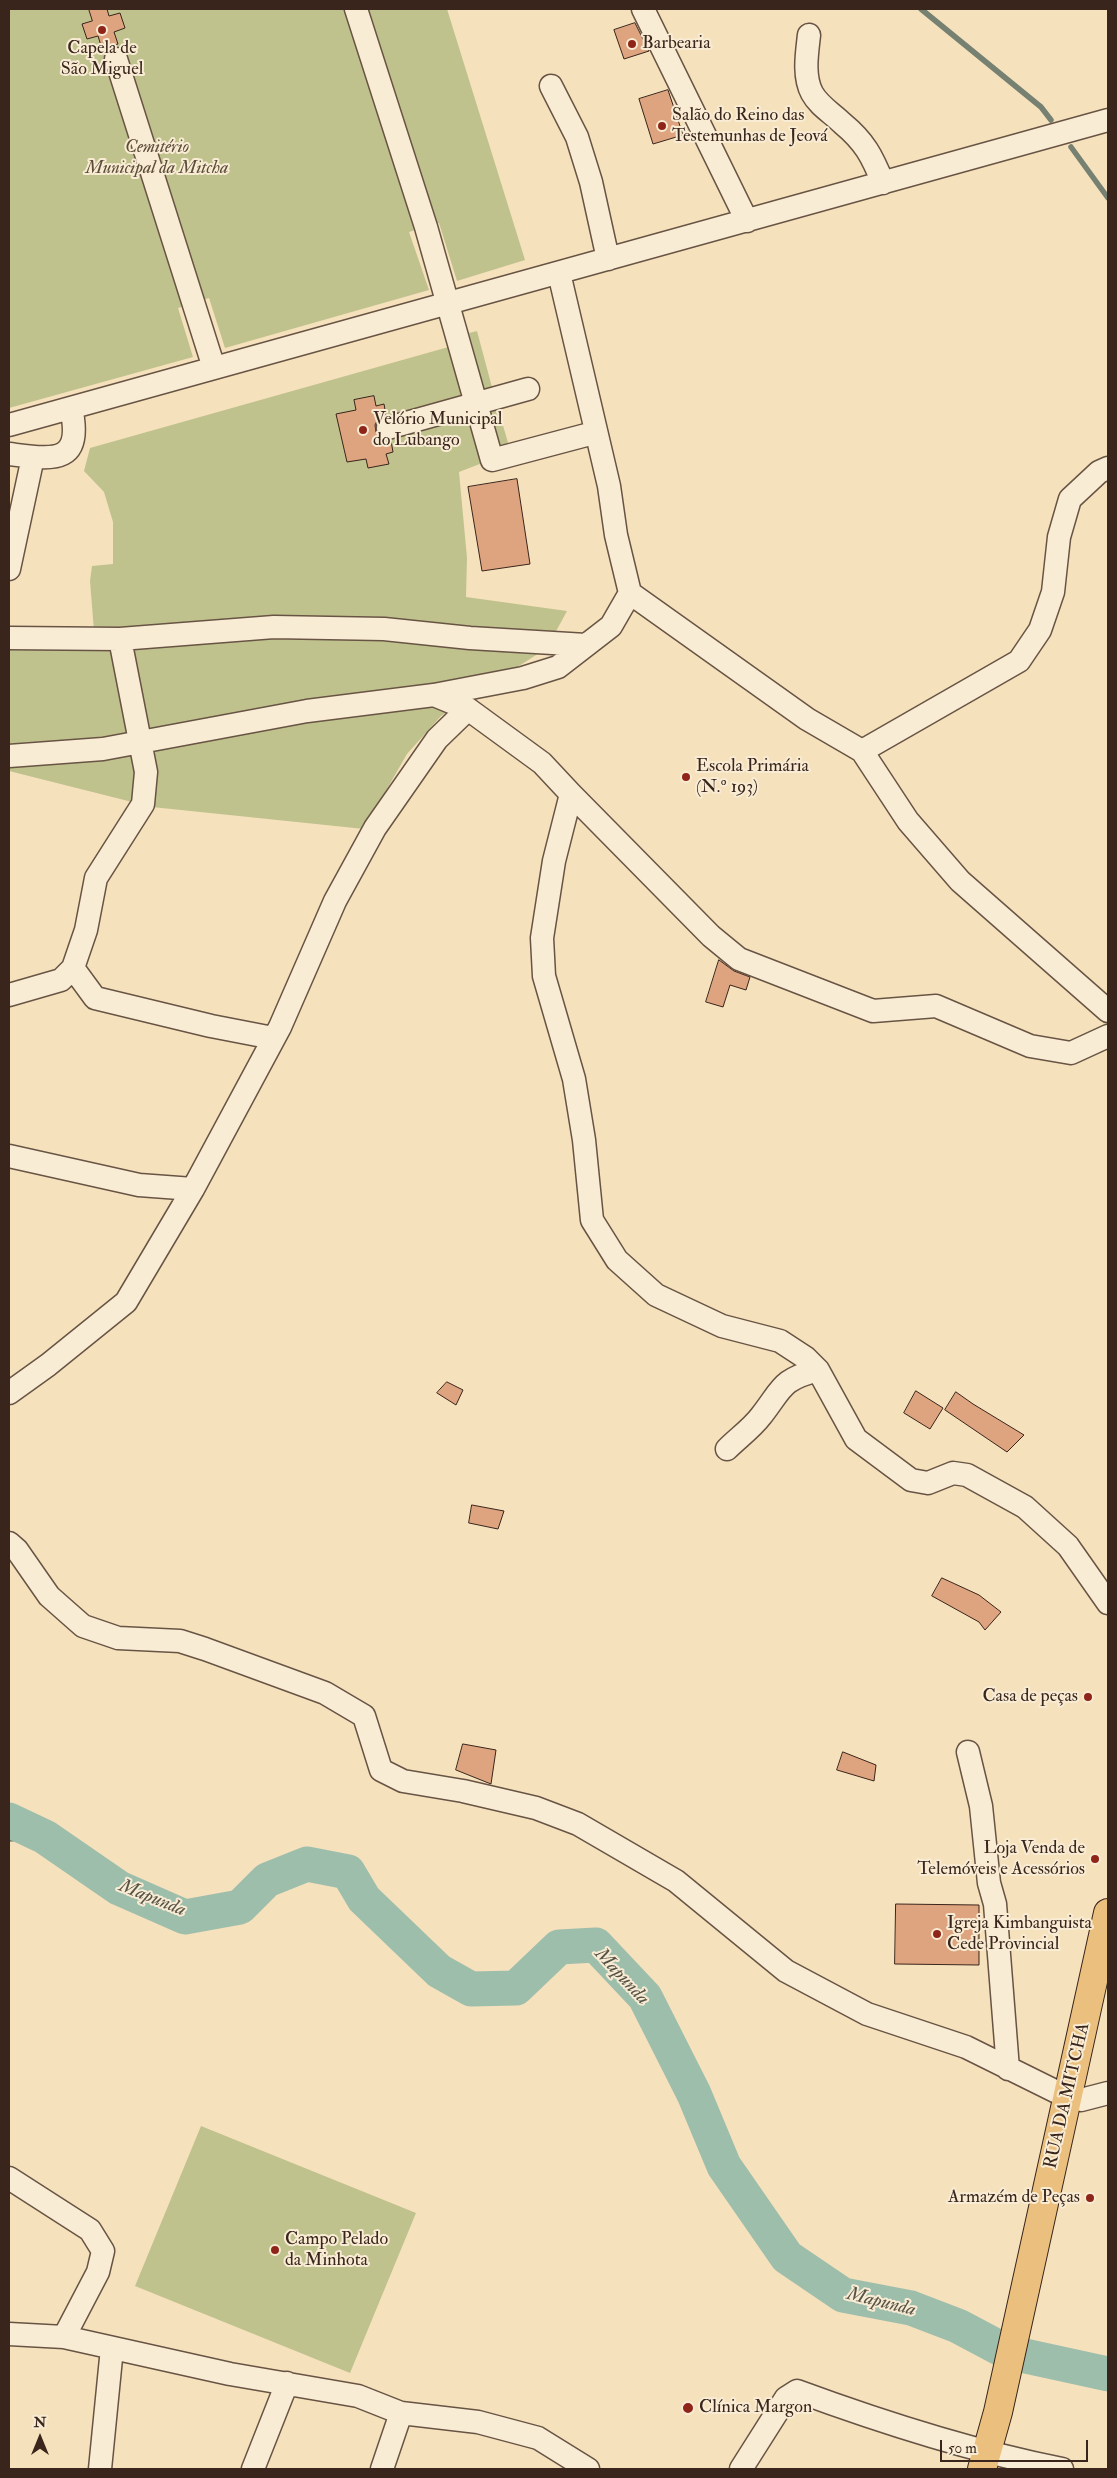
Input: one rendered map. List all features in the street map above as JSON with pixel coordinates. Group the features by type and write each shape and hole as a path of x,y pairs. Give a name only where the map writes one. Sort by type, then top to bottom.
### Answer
{"main road":[{"name":"RUA DA MITCHA","path":"984,2461 998,2412 1069,2098 1108,1913"}],"street":[{"path":"356,9 426,227 492,460 590,434"},
{"path":"643,9 747,221"},
{"path":"809,35 806,66 811,92 823,107 844,124 871,153 883,183"},
{"path":"116,59 214,368"},
{"path":"551,86 576,137 591,182 608,259"},
{"path":"9,425 1108,120"},
{"path":"559,272 609,486 616,535 630,593 807,719 862,751 908,820 960,881 1108,1011"},
{"path":"388,428 528,389"},
{"path":"9,454 56,458 66,452 72,443 75,425 71,408"},
{"path":"9,569 33,457"},
{"path":"862,751 1019,660 1040,630 1052,592 1059,537 1070,499 1099,472 1108,468"},
{"path":"9,756 103,749 307,711 434,695 523,678 558,667 611,626 630,593"},
{"path":"9,638 120,639 274,627 384,629 470,638 586,645"},
{"path":"9,995 61,980 73,968 86,930 96,878 143,804 146,772 120,639"},
{"path":"434,695 468,709 542,763 711,936 739,959 872,1011 936,1006 1030,1046 1071,1053 1108,1036"},
{"path":"9,1393 48,1365 126,1302 193,1189 273,1038 335,901 375,828 437,738 468,709"},
{"path":"571,794 554,860 542,938 543,966 544,976 574,1079 584,1140 592,1220 617,1260 656,1295 722,1326 780,1341 806,1358 818,1370 856,1439 911,1480 928,1483 953,1473 967,1474 1025,1507 1068,1546 1108,1603"},
{"path":"73,968 95,998 211,1026 273,1038"},
{"path":"9,1156 139,1185 193,1189"},
{"path":"727,1449 760,1418 783,1385 795,1376 818,1370"},
{"path":"9,1543 17,1550 49,1596 83,1626 118,1638 180,1641 325,1693 364,1716 381,1770 403,1781 463,1791 536,1808 578,1824 676,1881 786,1970 868,2014 966,2047 1069,2098 1081,2100 1108,2093"},
{"path":"968,1752 981,1806 989,1883 995,1904 1008,2069"},
{"path":"9,2178 90,2230 103,2250 98,2272 82,2306 64,2337"},
{"path":"9,2334 64,2337 230,2374 358,2396 401,2413 478,2422 538,2438 588,2469"},
{"path":"100,2469 112,2348"},
{"path":"253,2469 287,2383"},
{"path":"746,2461 786,2398 797,2391 984,2461 1062,2469"},
{"path":"382,2469 401,2413"}],"green space":[{"name":"Cemitério Municipal da Mitcha","path":"9,9 447,9 525,260 457,281 439,223 409,232 429,290 225,348 209,298 178,308 193,357 9,408"},
{"path":"477,331 493,391 485,393 469,333"},
{"path":"452,346 485,462 459,472 467,558 466,597 567,611 547,648 441,716 407,754 364,829 152,807 9,771 9,630 94,631 90,581 92,566 113,564 113,522 104,492 84,471 90,448"},
{"path":"497,405 509,446 501,448 489,407"},
{"name":"Campo Pelado da Minhota","path":"201,2126 416,2213 350,2373 135,2286"}],"building":[{"name":"Capela de São Miguel","path":"89,9 107,9 109,16 120,13 125,28 114,32 118,44 102,49 98,36 87,39 82,24 92,21"},
{"path":"635,23 649,51 624,59 614,30"},
{"path":"668,90 683,135 653,144 639,99"},
{"name":"Velório Municipal do Lubango","path":"374,396 376,406 384,404 386,415 378,419 375,425 376,432 384,441 391,441 393,452 386,454 389,464 368,468 366,459 347,462 336,414 356,410 354,400"},
{"path":"517,479 530,564 482,571 468,487"},
{"path":"719,960 734,971 750,977 746,990 730,985 723,1007 706,1002"},
{"path":"447,1382 463,1390 456,1405 437,1393"},
{"path":"916,1391 943,1408 930,1429 904,1413"},
{"path":"956,1392 1024,1435 1007,1452 945,1410"},
{"path":"472,1505 504,1511 498,1529 469,1523"},
{"path":"942,1578 979,1595 1001,1612 985,1630 979,1622 932,1596"},
{"path":"463,1744 496,1750 491,1784 456,1770"},
{"path":"843,1752 876,1765 874,1781 837,1770"},
{"name":"Igreja Kimbanguista Cede Provincial","path":"896,1904 979,1905 979,1965 895,1964"}],"waterway":[{"path":"921,9 1041,107 1051,120"},
{"path":"1071,147 1108,198"},
{"name":"Mapunda","path":"9,1820 45,1837 119,1888 185,1917 240,1907 267,1880 307,1864 348,1872 364,1899 439,1971 471,1989 516,1988 559,1947 596,1945 645,1997 694,2094 724,2166 787,2257 843,2295 911,2308 958,2326 1007,2352 1108,2374"},
{"path":"9,1839 45,1837"}],"place":[{"name":"Capela de São Miguel","path":"102,30"},
{"name":"Barbearia","path":"632,44"},
{"name":"Salão do Reino das Testemunhas de Jeová","path":"662,126"},
{"name":"Velório Municipal do Lubango","path":"363,430"},
{"name":"Escola Primária (N.º 193)","path":"686,777"},
{"name":"Casa de peças","path":"1088,1697"},
{"name":"Loja Venda de Telemóveis e Acessórios","path":"1095,1859"},
{"name":"Igreja Kimbanguista Cede Provincial","path":"937,1934"},
{"name":"Armazém de Peças","path":"1090,2198"},
{"name":"Campo Pelado da Minhota","path":"275,2250"},
{"name":"Clínica Margon","path":"688,2408"}]}
